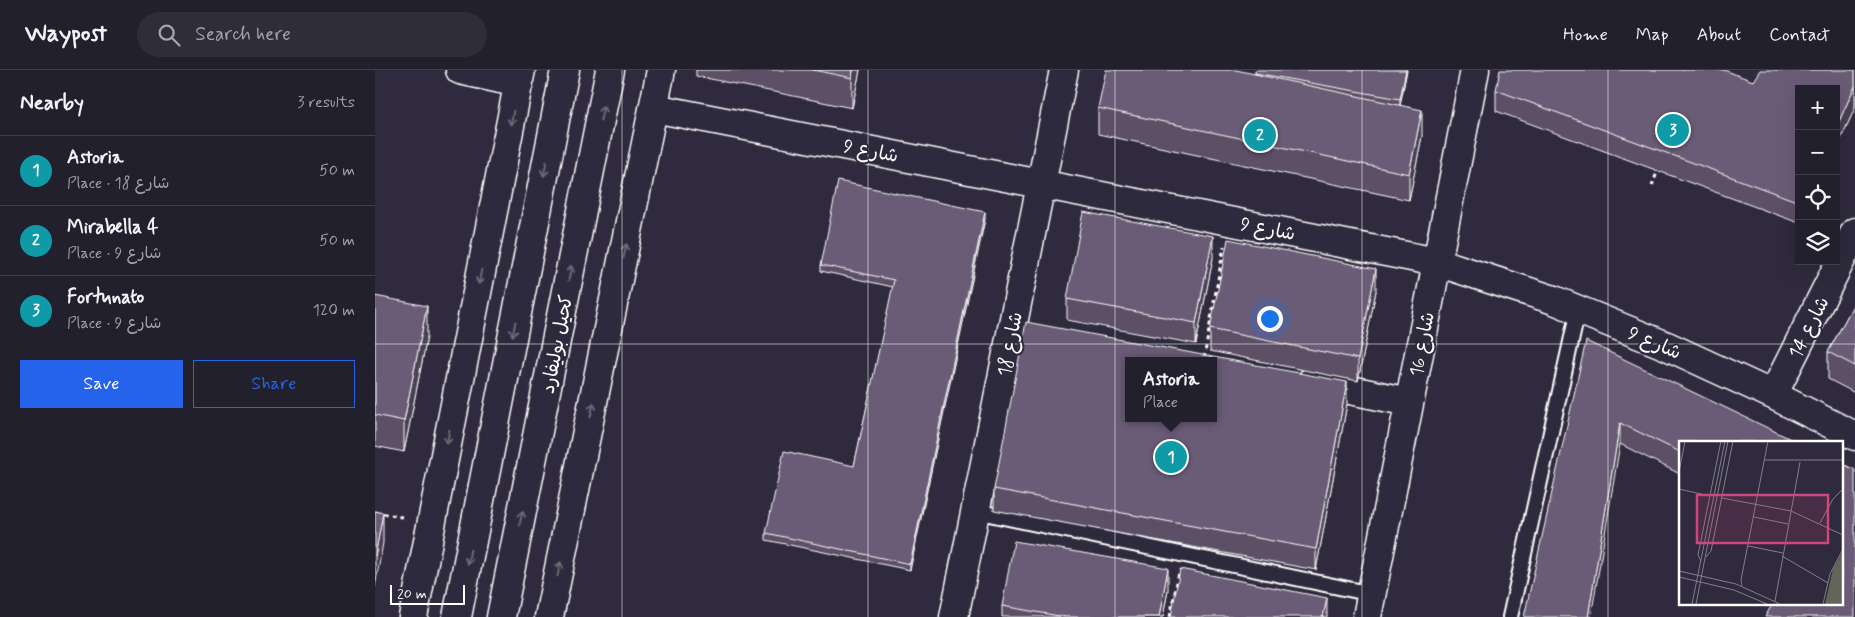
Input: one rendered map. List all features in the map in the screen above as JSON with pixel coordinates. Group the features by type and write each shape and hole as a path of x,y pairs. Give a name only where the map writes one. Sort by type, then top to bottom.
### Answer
{"street":[{"path":"413,617 520,76 460,70"},
{"path":"457,617 565,70"},
{"name":"كحيل بوليفارد","path":"501,617 610,70"},
{"path":"549,617 661,70"},
{"name":"شارع 18","path":"954,617 1064,70"},
{"name":"شارع 16","path":"1369,606 1475,70"},
{"name":"شارع 9","path":"654,108 1437,262 1554,300 1667,346 1773,395 1855,436"},
{"name":"شارع 14","path":"1773,395 1855,232"},
{"path":"1014,320 1042,326"},
{"path":"1288,377 1409,402"}],"lane":[{"path":"1510,617 1578,310"},
{"path":"975,511 1183,554 1369,606"}],"path":[{"path":"1653,186 1662,159"},
{"path":"1204,357 1229,221"},
{"path":"375,512 431,523"},
{"path":"1171,617 1183,554"}],"building":[{"path":"813,70 853,70 852,78"},
{"path":"1106,70 1236,70 1422,110 1409,174 1098,108"},
{"path":"1255,70 1406,70 1400,99 1255,73"},
{"path":"1500,70 1724,70 1753,81 1760,70 1855,70 1855,86 1840,119 1840,85 1795,85 1795,201 1496,90"},
{"path":"838,181 985,212 910,564 766,533 784,451 854,466 894,280 821,265"},
{"path":"1083,212 1213,236 1196,323 1067,299"},
{"path":"1228,239 1376,269 1358,359 1210,329"},
{"path":"375,296 427,306 404,421 375,415"},
{"path":"1855,302 1855,366 1828,352"},
{"path":"1026,322 1213,357 1125,357 1125,422 1217,422 1217,358 1347,382 1316,549 994,489"},
{"path":"1586,341 1795,441 1679,441 1679,452 1620,423 1588,617 1524,617"},
{"path":"1843,464 1855,470 1855,617 1765,617 1772,604 1843,604"},
{"path":"375,511 383,513 375,556"},
{"path":"1014,541 1168,568 1159,617 1065,617 1002,606"},
{"path":"1180,569 1327,598 1323,617 1171,617"}],"place":[{"name":"Fortunato","path":"1673,130"},
{"name":"Mirabella 4","path":"1260,135"},
{"name":"Astoria","path":"1171,457"}]}
